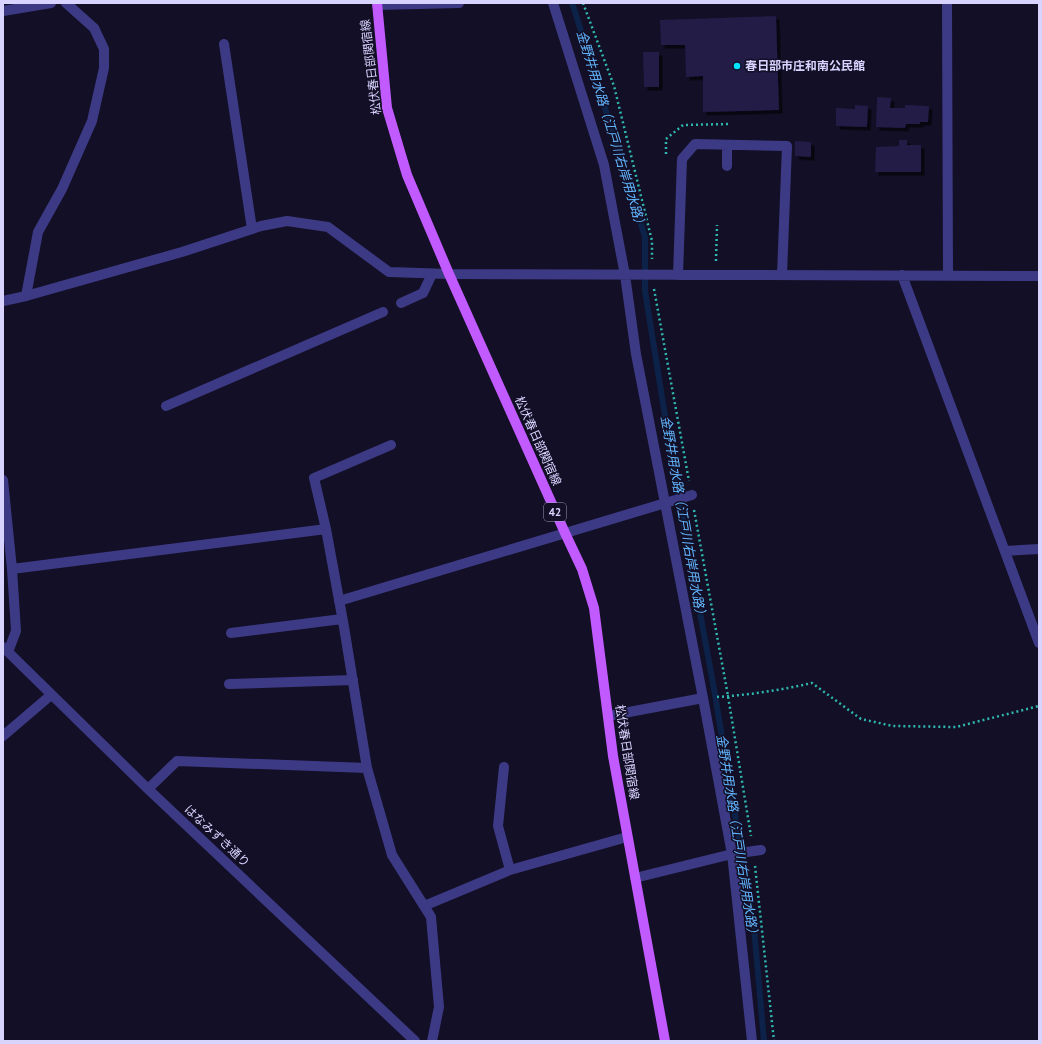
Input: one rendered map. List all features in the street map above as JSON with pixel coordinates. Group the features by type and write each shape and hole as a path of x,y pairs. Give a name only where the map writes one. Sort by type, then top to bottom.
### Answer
{"main road":[{"name":"松伏春日部関宿線","path":"377,4 387,108 407,174 449,274 582,569 594,608 613,756 665,1041"}],"street":[{"path":"3,11 50,3"},
{"path":"26,296 38,232 62,189 92,121 104,68 104,49 94,28 66,3"},
{"path":"377,4 459,3"},
{"path":"553,3 604,164 628,275 636,354 666,502 732,854 752,1041"},
{"path":"947,3 948,275"},
{"path":"224,44 252,229"},
{"path":"678,275 682,160 695,144 786,146 782,275"},
{"path":"726,166 727,145"},
{"path":"3,301 26,296 182,252 261,226 287,221 328,227 389,272 432,274 1039,276"},
{"path":"401,303 423,293 432,274"},
{"path":"902,276 1039,643"},
{"path":"166,406 383,312"},
{"path":"392,445 314,478 326,529 367,768 392,855 431,917 438,1007 432,1041"},
{"path":"3,480 12,569 16,631 5,650"},
{"path":"339,602 691,495"},
{"path":"12,569 326,529"},
{"path":"1005,551 1039,549"},
{"path":"231,633 342,619"},
{"name":"はなみずき通り","path":"5,650 148,789 415,1041"},
{"path":"229,684 353,680"},
{"path":"3,736 52,695"},
{"path":"608,716 703,698"},
{"path":"148,789 177,761 367,768"},
{"path":"504,767 498,826 510,870"},
{"path":"424,906 510,870 628,837"},
{"path":"635,878 732,854 755,851"}],"path":[{"path":"583,3 614,86 652,241 651,275 755,851 774,1041"},
{"path":"715,275 717,225"},
{"path":"727,696 773,691 812,683 861,719 893,726 956,727 1039,706"}],"building":[{"path":"776,16 779,110 703,112 703,76 686,77 685,45 661,45 660,20"},
{"path":"643,52 659,52 659,87 644,87"},
{"path":"877,97 891,98 890,108 905,108 905,105 929,106 928,122 920,122 920,124 906,124 905,128 876,127"},
{"path":"855,105 868,106 867,127 836,126 836,108 855,109"},
{"path":"899,140 907,140 907,145 921,145 921,172 875,172 876,147 899,146"},
{"path":"795,141 811,142 811,157 795,156"}],"waterway":[{"name":"金野井用水路（江戸川右岸用水路）","path":"572,3 645,237 645,291 674,472 713,683 754,928 764,1041"}],"place":[{"name":"春日部市庄和南公民館","path":"737,66"}]}
